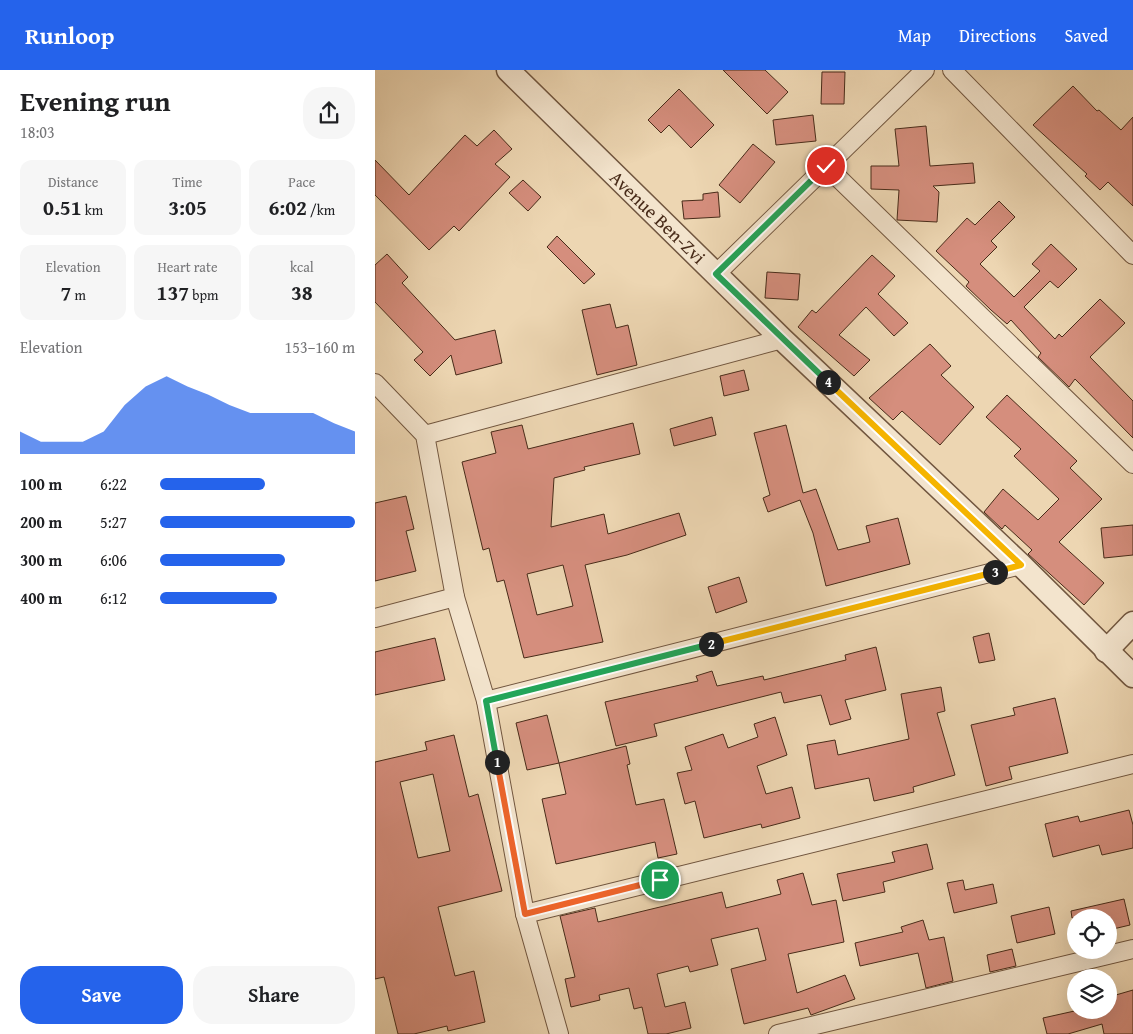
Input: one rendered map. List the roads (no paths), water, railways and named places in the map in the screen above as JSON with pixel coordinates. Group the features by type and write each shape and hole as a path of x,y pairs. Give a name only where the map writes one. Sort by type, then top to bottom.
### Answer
{"street":[{"name":"Avenue Ben-Zvi","path":"507,70 782,339 1021,565 1133,676"},
{"path":"716,274 925,70"},
{"path":"952,70 1133,255"},
{"path":"826,166 1133,464"},
{"path":"425,435 782,339"},
{"path":"375,383 425,435 455,597 486,701 525,914 559,1034"},
{"path":"486,701 1021,565"},
{"path":"375,618 455,597"},
{"path":"1106,651 1133,623"},
{"path":"525,914 1133,764"},
{"path":"778,1034 1133,949"}]}
